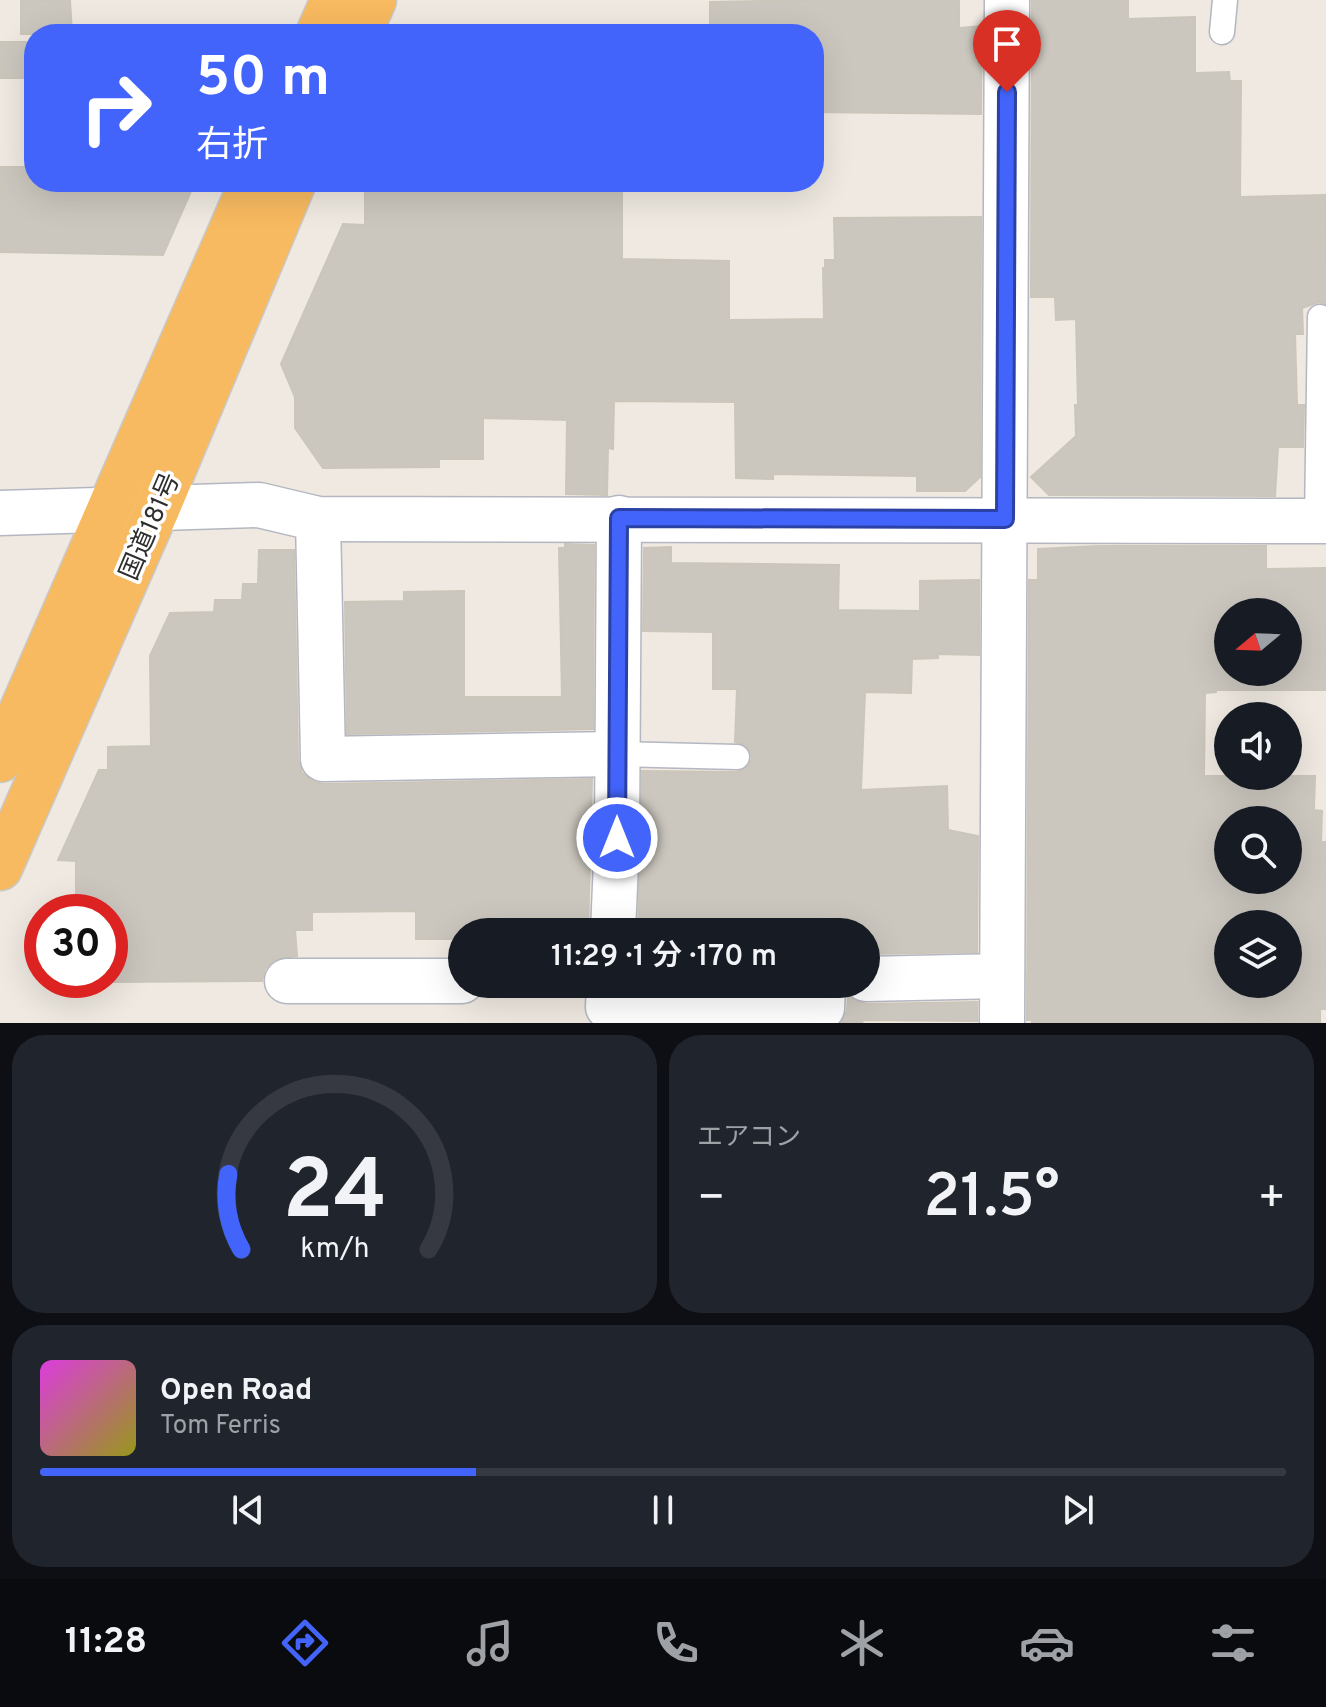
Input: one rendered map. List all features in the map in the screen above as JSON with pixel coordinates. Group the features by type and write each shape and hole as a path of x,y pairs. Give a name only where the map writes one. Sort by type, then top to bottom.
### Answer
{"highway":[{"path":"322,24 333,0"},
{"path":"363,24 374,0"},
{"name":"国道181号","path":"0,760 248,192"},
{"name":"国道181号","path":"0,868 158,507 290,192"}],"street":[{"path":"1002,1023 1007,0"},
{"path":"0,513 259,505 318,519 1322,521"},
{"path":"614,918 619,518"},
{"path":"318,519 323,759 617,754"},
{"path":"880,979 1002,976"},
{"path":"287,981 448,981"},
{"path":"609,1005 822,1008 822,998"}],"lane":[{"path":"1222,32 1225,0"},
{"path":"1320,317 1322,521"},
{"path":"617,754 737,757"}],"building":[{"path":"21,0 70,0 71,24 24,24 24,34 21,34"},
{"path":"959,0 959,28 982,26 981,114 824,112 824,24 710,24 710,2"},
{"path":"1032,0 1128,0 1128,19 1195,17 1195,73 1229,72 1230,81 1241,81 1240,197 1325,195 1326,304 1319,302 1302,308 1303,334 1295,334 1297,405 1304,405 1303,447 1278,447 1275,496 1049,495 1031,477 1076,436 1075,405 1078,405 1076,319 1056,320 1055,297 1031,297"},
{"path":"0,42 24,42 24,78 0,78"},
{"path":"0,167 24,167 24,192 191,192 163,255 0,252"},
{"path":"365,192 622,192 622,259 729,261 729,320 824,319 823,268 825,260 835,260 834,218 981,217 980,477 965,491 917,491 917,476 773,474 773,479 736,478 735,402 614,401 613,449 608,448 607,495 566,494 567,420 483,418 483,459 439,459 439,467 323,468 295,428 295,397 281,364 343,224 365,225"},
{"path":"565,544 594,545 593,729 347,734 345,602 404,601 404,592 464,591 464,697 562,697 559,548 565,548"},
{"path":"1098,546 1266,546 1266,569 1326,568 1326,690 1216,690 1205,693 1204,776 1214,776 1214,790 1302,790 1302,776 1315,776 1314,810 1322,811 1321,842 1326,842 1326,1009 1320,1009 1320,1023 1032,1023 1032,1020 1027,1020 1029,580 1038,580 1038,549"},
{"path":"671,547 671,563 839,565 838,610 920,611 920,581 979,580 979,655 938,654 938,658 912,659 911,693 865,692 861,790 947,786 948,830 978,836 977,952 880,954 880,918 638,918 642,771 737,772 749,765 752,758 745,745 735,742 737,689 713,689 713,632 643,631 644,548"},
{"path":"259,550 294,550 298,760 302,773 312,781 323,784 592,779 588,918 448,918 448,939 416,939 416,911 312,912 312,930 295,930 297,956 274,960 265,969 262,981 128,982 128,894 76,894 76,861 58,860 99,770 108,770 108,747 151,746 150,656 170,613 214,612 215,600 242,600 243,584 258,584"},
{"path":"848,998 867,1004 977,1002 977,1021 863,1020 862,1023 841,1023"}],"route":[{"path":"617,838 619,518 1005,519 1007,92"}]}
